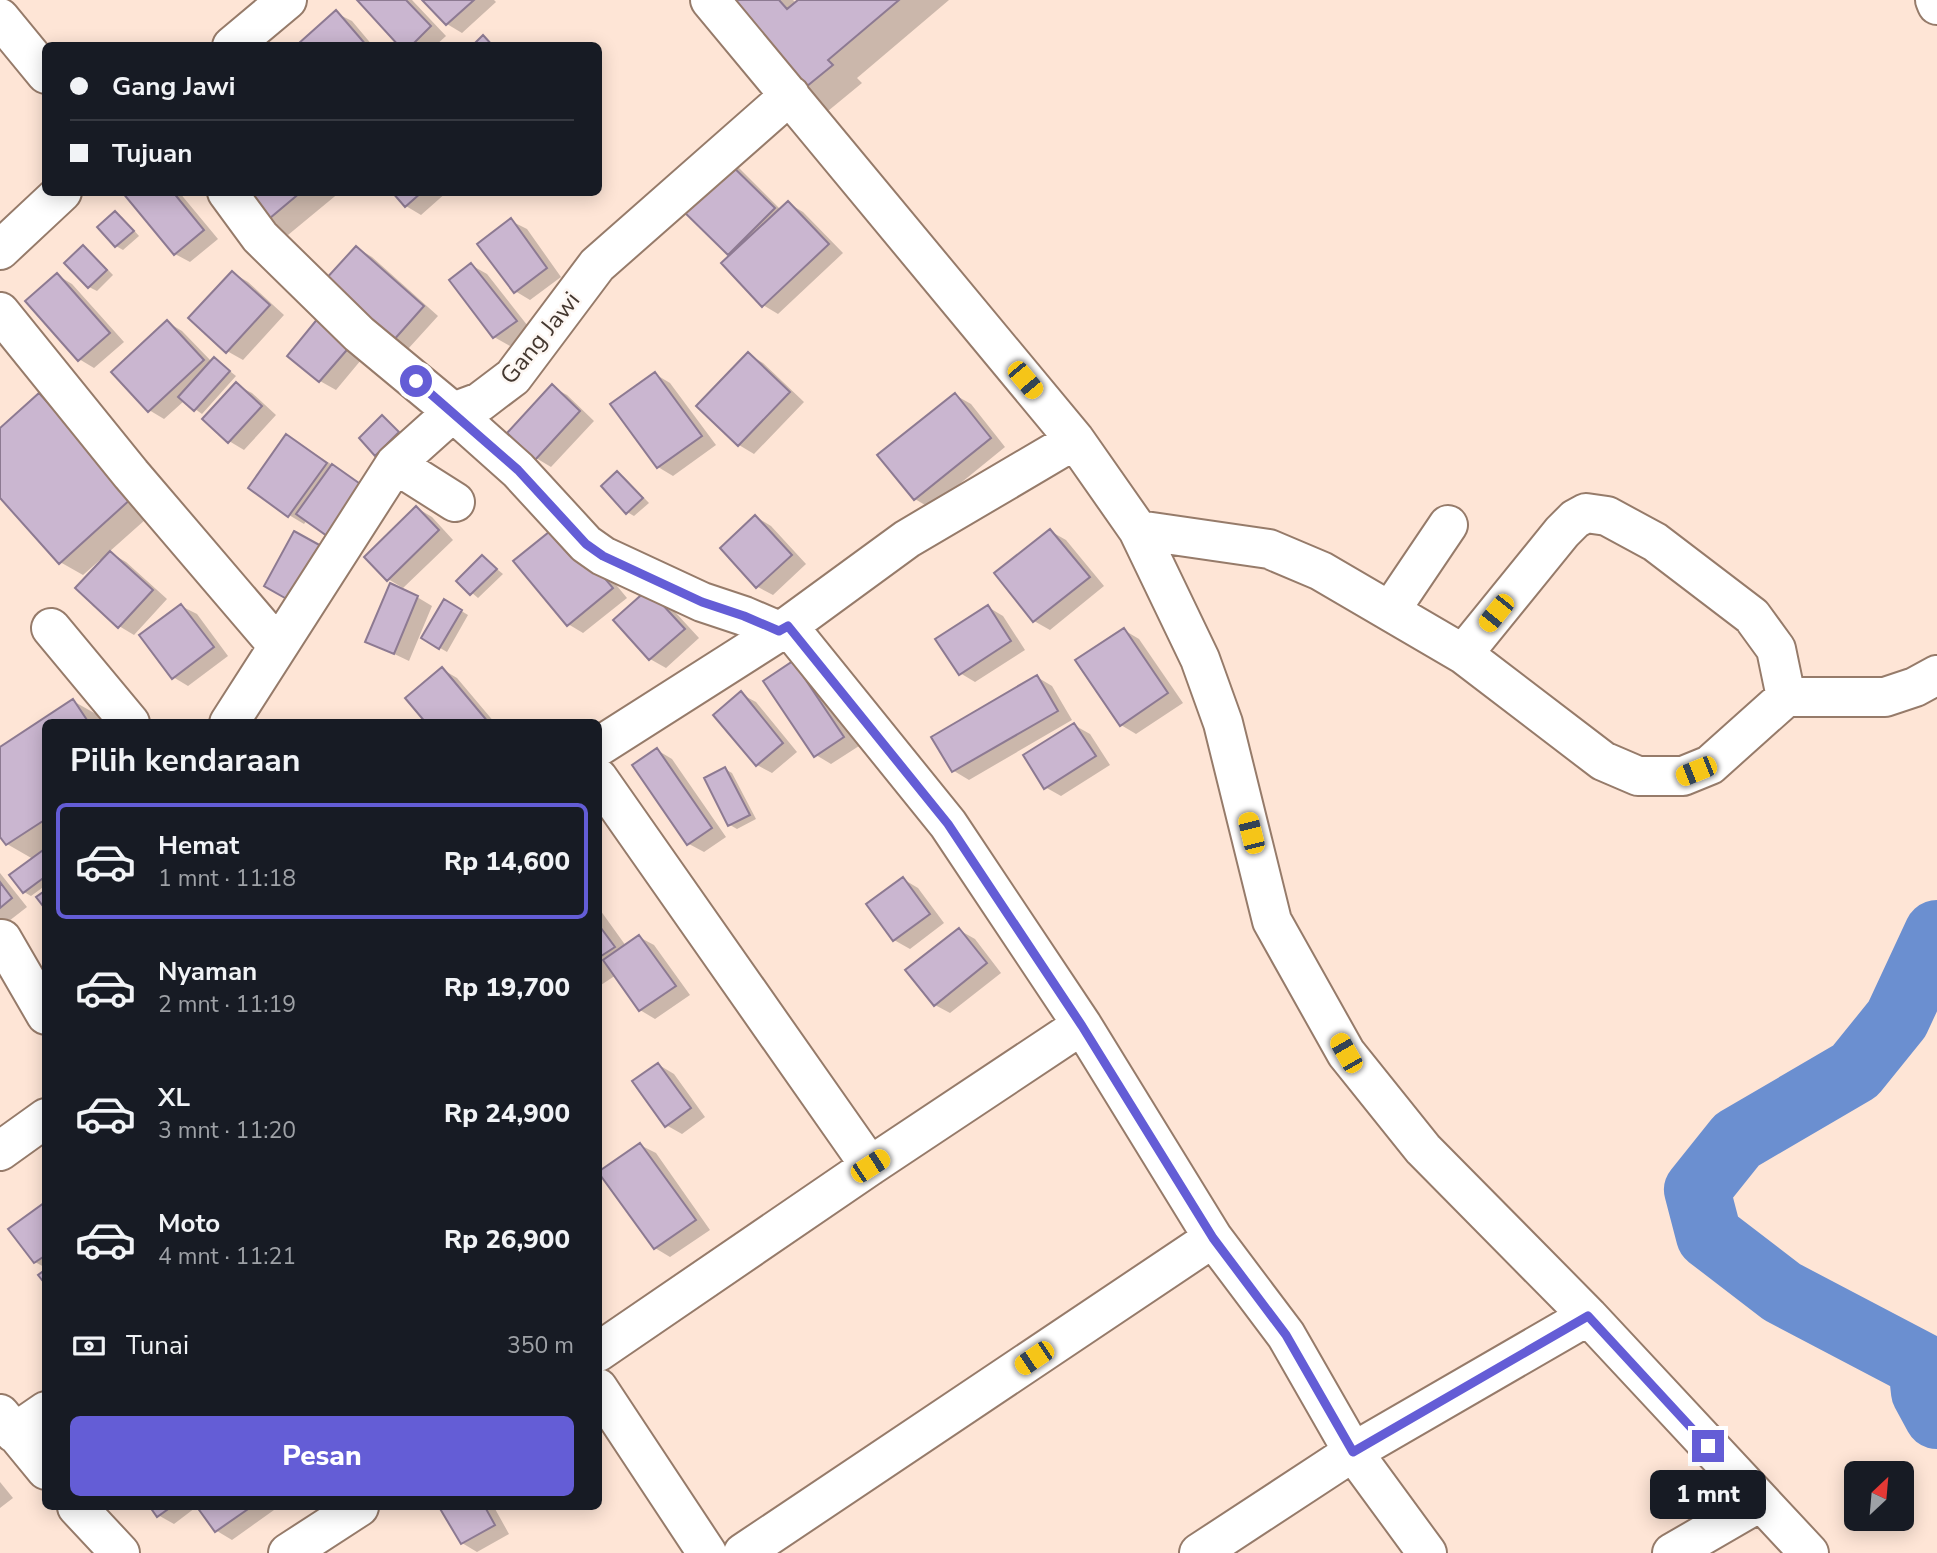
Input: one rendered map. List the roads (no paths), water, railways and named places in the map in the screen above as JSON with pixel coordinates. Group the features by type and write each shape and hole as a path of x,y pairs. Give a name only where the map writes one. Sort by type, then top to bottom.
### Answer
{"main road":[{"path":"237,42 287,0"},
{"path":"710,0 1075,440 1138,530 1200,659 1209,684 1232,757 1272,922 1346,1053 1423,1149 1588,1316 1809,1553"},
{"path":"0,18 42,70"},
{"name":"Gang Jawi","path":"232,719 396,464 453,412 480,402 513,377 545,338 597,265 790,95"},
{"path":"0,250 58,196"},
{"path":"230,196 260,237 359,334 518,470 586,544 603,556 702,602 783,629 948,824 1082,1026 1213,1238 1286,1335 1353,1452 1427,1553"},
{"path":"0,312 131,474 278,646"},
{"path":"602,744 783,629 907,539 1075,440"},
{"path":"396,464 455,502"},
{"path":"1464,654 1562,532 1575,519 1586,513 1597,514 1607,516 1655,542 1752,616 1776,649 1786,697"},
{"path":"1390,611 1448,525"},
{"path":"1138,530 1269,550 1321,571 1464,654 1603,761 1638,776 1683,776 1710,765 1786,697 1885,697 1915,687 1937,675"},
{"path":"51,628 127,719"},
{"path":"602,784 870,1166"},
{"path":"2,939 42,1008"},
{"path":"602,1349 870,1166 1082,1026"},
{"path":"0,1151 42,1121"},
{"path":"743,1553 1213,1238"},
{"path":"1199,1553 1353,1452 1588,1316"},
{"path":"602,1394 707,1553"},
{"path":"42,1412 7,1424 42,1465"},
{"path":"1671,1553 1760,1502"},
{"path":"79,1510 112,1550"},
{"path":"288,1553 354,1510"}],"waterway":[{"path":"1937,933 1897,1019 1855,1071 1737,1140 1697,1190 1709,1236 1782,1292 1921,1365 1924,1392 1937,1416"}]}
